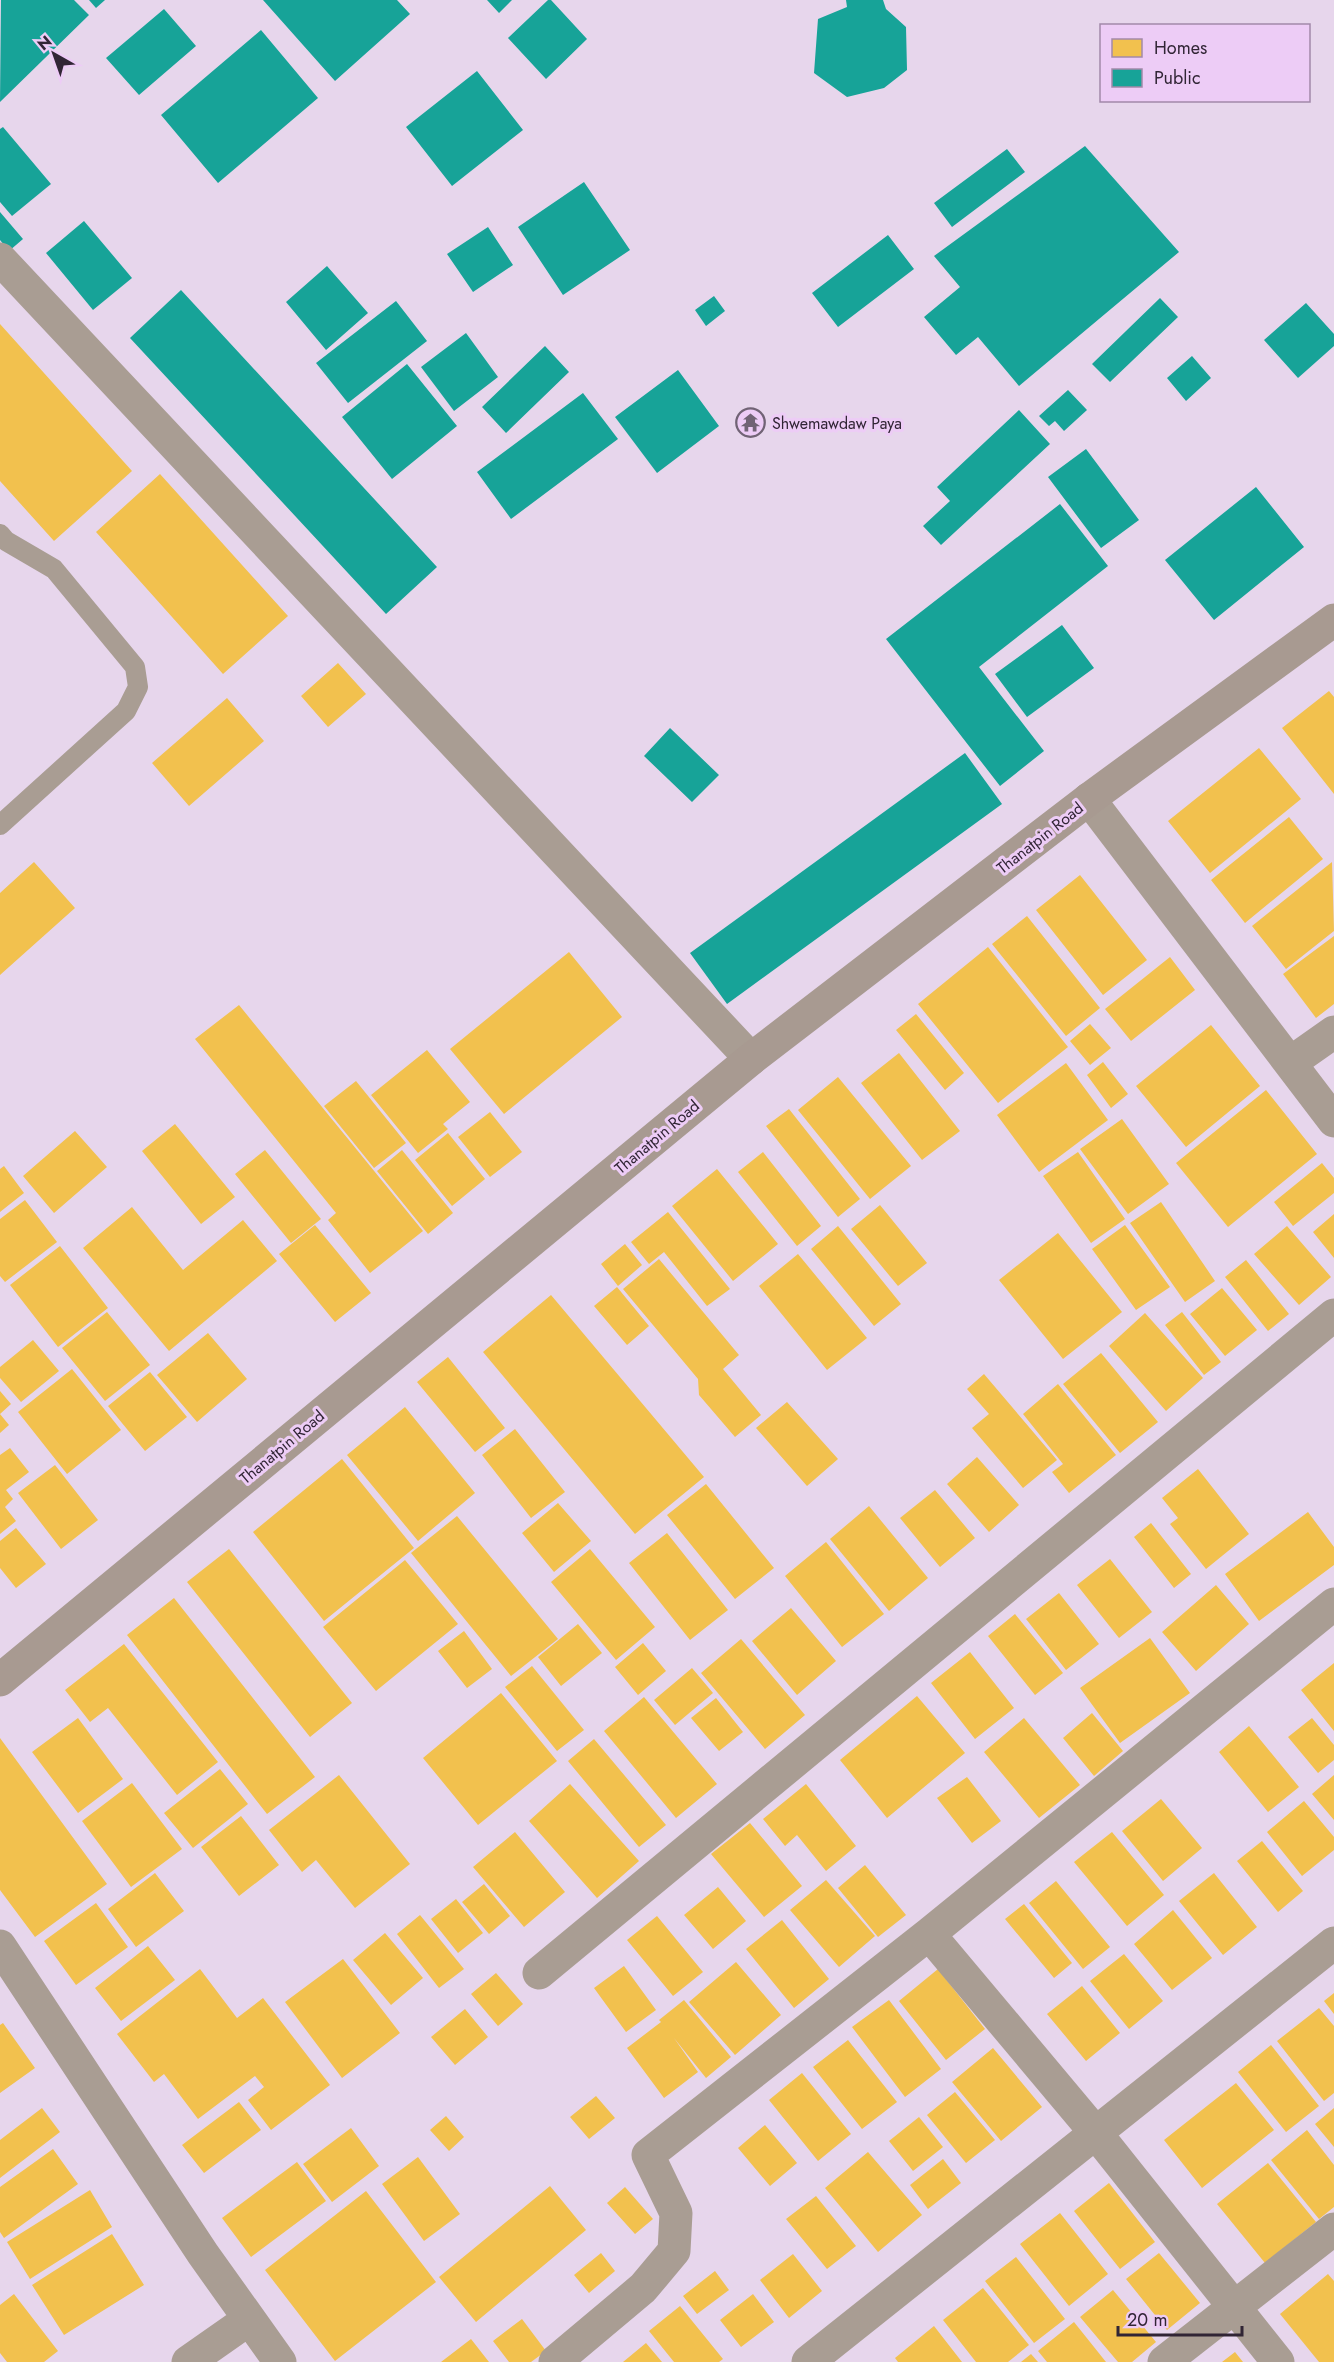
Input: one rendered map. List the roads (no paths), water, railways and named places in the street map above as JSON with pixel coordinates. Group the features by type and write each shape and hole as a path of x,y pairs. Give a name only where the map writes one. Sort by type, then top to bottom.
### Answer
{"main road":[{"name":"Thanatpin Road","path":"0,1680 751,1059 1089,800 1334,620"}],"street":[{"path":"0,259 751,1059"},
{"path":"1089,800 1334,1121"},
{"path":"1290,1063 1334,1032"},
{"path":"539,1973 1334,1315"},
{"path":"555,2362 643,2288 674,2251 676,2213 648,2155 929,1934 1334,1604"},
{"path":"929,1934 1095,2132 1278,2362"},
{"path":"807,2362 1334,1943"},
{"path":"0,1946 248,2320 280,2362"},
{"path":"1164,2362 1334,2229"},
{"path":"188,2362 248,2320"}],"lane":[{"path":"0,534 6,541 54,569 135,667 138,687 126,711 0,825"}],"place":[{"name":"Shwemawdaw Paya","path":"751,423"}]}
